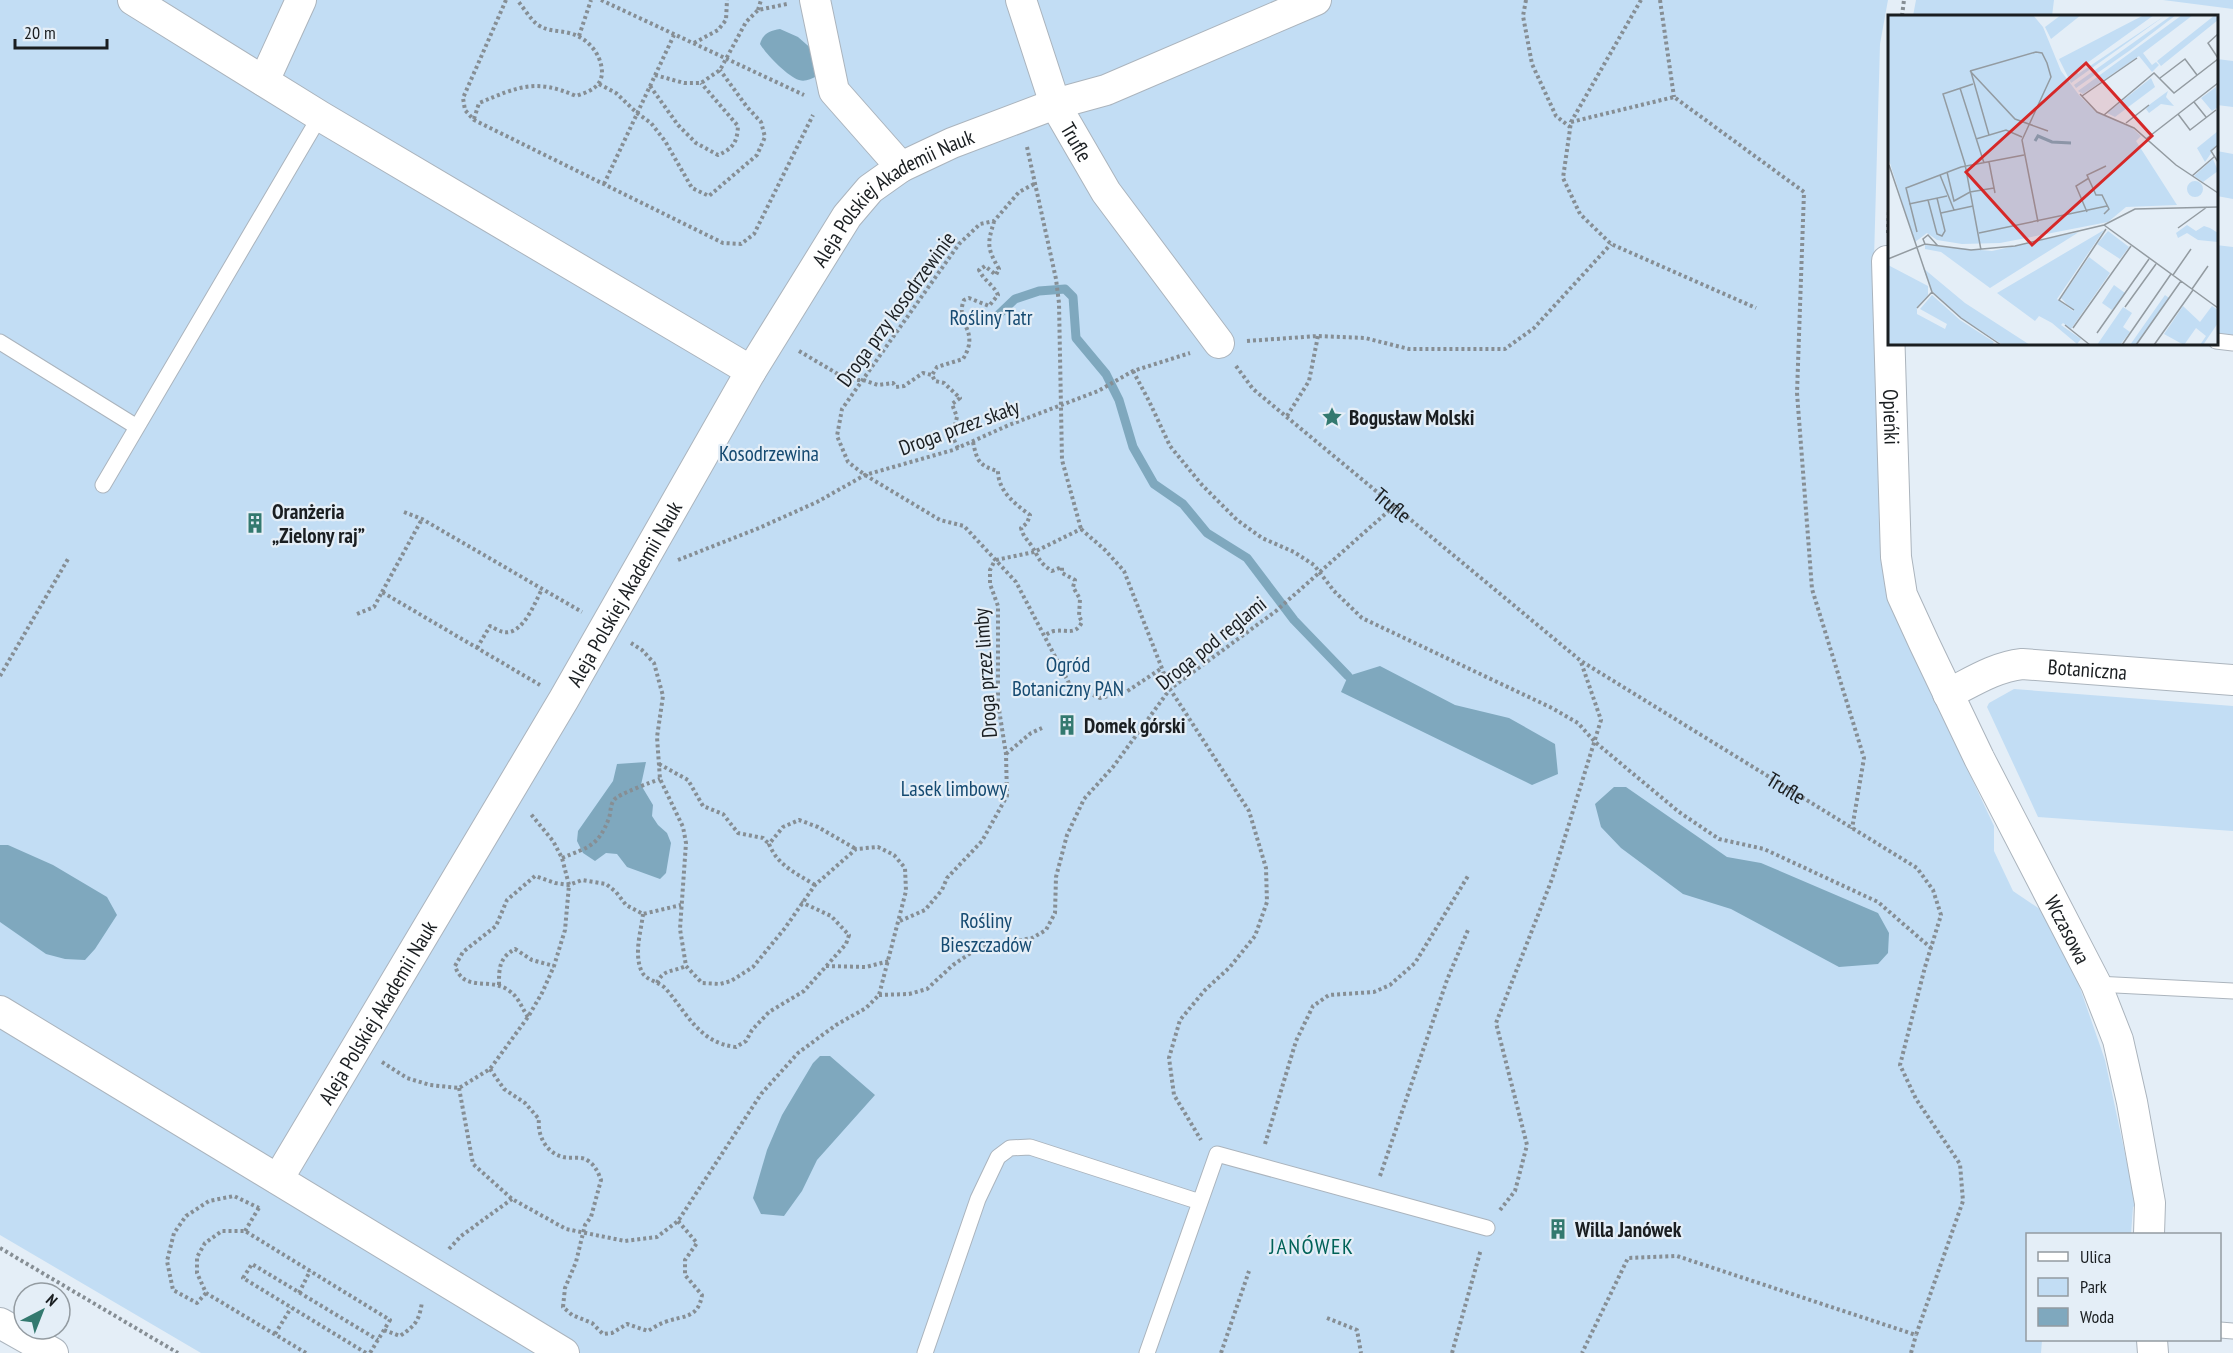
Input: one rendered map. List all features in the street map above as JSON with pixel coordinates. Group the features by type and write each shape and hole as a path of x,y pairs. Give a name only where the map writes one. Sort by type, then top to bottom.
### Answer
{"street":[{"path":"133,0 320,116 751,371"},
{"path":"264,81 301,0"},
{"name":"Trufle","path":"1021,0 1055,104 1106,192 1220,343"},
{"name":"Aleja Polskiej Akademii Nauk","path":"278,1179 564,699 604,625 751,371 847,216 870,189 901,167 952,143 1055,104 1106,90 1316,0"},
{"path":"816,1 827,97 901,167"},
{"name":"Opieńki","path":"1887,261 1888,291"},
{"name":"Opieńki","path":"1890,345 1898,574 1902,595 1924,643"},
{"name":"Wczasowa","path":"1924,643 2096,984 2118,1040 2150,1203 2149,1233"},
{"name":"Botaniczna","path":"1948,694 1991,672 2022,664 2233,680"},
{"path":"0,1011 564,1353"},
{"path":"0,1323 53,1353"}],"lane":[{"path":"104,486 320,116"},
{"path":"2218,341 2233,343"},
{"path":"0,342 137,427"},
{"path":"2096,984 2233,991"},
{"path":"925,1353 978,1199 998,1157 1010,1148 1030,1147 1200,1202"},
{"path":"1147,1353 1217,1154 1487,1228"}],"path":[{"path":"506,0 463,98 465,110 474,120 723,243 741,244 754,234 827,97 727,59 601,0"},
{"path":"474,120 479,103 521,86 556,87 576,96 592,91 599,84 602,73 598,54 579,36 558,31 550,32 536,24 517,0"},
{"path":"579,36 591,0"},
{"path":"694,44 718,30 726,20 727,0"},
{"path":"655,75 684,83 701,83 720,70 747,22 758,10 761,0"},
{"path":"1526,0 1523,16 1533,64 1556,116 1571,125 1674,97"},
{"path":"1641,0 1571,125 1563,178 1580,214 1611,244 1756,308"},
{"path":"1660,0 1674,97 1804,192 1797,393 1812,589 1864,758 1852,829"},
{"path":"1902,15 1904,0"},
{"path":"758,10 816,1"},
{"path":"604,184 674,35"},
{"path":"599,84 616,93 651,123 665,141 692,188 709,196 757,155 765,137 761,122 720,70"},
{"path":"650,86 678,124 696,143 718,155 730,150 737,141 738,126 701,83"},
{"path":"1021,117 1056,279 1059,303 1062,460 1081,529 1105,550 1124,572 1170,689 1249,811 1266,868 1267,902 1255,936 1230,967 1205,990 1180,1020 1169,1058 1174,1095 1214,1163"},
{"name":"Droga przy kosodrzewinie","path":"1034,184 1019,192 994,221 980,224 958,244 842,409 837,436 848,462 865,475 940,520 964,526 1016,582 1070,685 1100,698 1126,692 1162,668"},
{"path":"932,375 937,367 963,359 970,348 970,336 964,324 961,308 964,300 969,298 988,306 998,295 994,286 984,280 979,270 985,266 996,275 999,269 989,251 994,221"},
{"path":"1887,261 1888,236"},
{"name":"Droga przez skały","path":"633,578 759,528 817,502 865,475 958,448 1009,425 1098,391 1133,371 1220,343 1318,336 1365,338 1409,349 1504,349 1534,328 1611,244"},
{"path":"1287,416 1309,381 1318,336"},
{"path":"770,341 802,352 848,380 863,380 878,385 892,383 896,387 904,387 923,372 932,375 935,381 945,383 960,398 952,404 957,417 952,436 958,448"},
{"name":"Trufle","path":"1220,343 1252,388 1581,661 1917,868 1933,890 1941,915 1931,948"},
{"path":"1133,371 1170,446 1202,485 1237,520 1262,538 1294,552 1314,565 1334,591 1362,618 1552,708 1578,723 1595,742 1679,812 1719,839 1764,849 1878,902 1931,948 1900,1065 1916,1099 1960,1164 1963,1201 1911,1353"},
{"path":"973,442 976,458 986,468 998,471 998,481 1008,494 1010,501 1030,515 1027,523 1021,528 1023,536 1031,545 1040,564 1052,571 1062,567 1062,573 1075,580 1073,587 1080,599 1079,616 1082,622 1079,628 1074,632 1054,631 1044,636"},
{"name":"Droga pod reglami","path":"879,994 909,994 927,989 953,965 978,948 1032,938 1046,930 1055,913 1056,877 1067,835 1084,799 1113,767 1170,689 1276,611 1394,507"},
{"path":"404,512 422,519 604,625 642,650 654,663 663,696 657,736 660,779 683,827 686,843 681,905 681,929 686,966 702,983 720,984 731,981 753,967 785,928 815,885 856,849"},
{"path":"357,614 374,608 422,519"},
{"path":"995,560 1034,552 1081,529"},
{"path":"0,676 68,559"},
{"name":"Droga przez limby","path":"899,921 925,910 942,890 947,878 982,841 1007,796 1006,754 998,703 998,606 990,584 990,570 995,560"},
{"path":"477,648 490,626 504,632 512,632 520,627 543,589"},
{"path":"382,592 564,699"},
{"path":"1452,1353 1487,1228 1515,1191 1527,1145 1496,1023 1552,879 1601,720 1581,661"},
{"path":"1006,754 1031,733 1042,728"},
{"path":"660,764 688,780 703,806 723,814 738,833 763,838 782,864 815,885"},
{"path":"562,858 592,846 597,841 610,816 612,801 619,795 660,779"},
{"path":"356,1046 407,1078 430,1085 459,1088 490,1069 528,1017 554,966 565,930 569,885 562,858 553,841 542,826 509,792"},
{"path":"459,1088 472,1164 512,1199 566,1229 625,1241 657,1237 678,1221 761,1094 798,1053 836,1025 866,1008 879,994 899,921 906,891 905,868 894,855 878,847 856,849 818,827 799,820 783,827 769,844"},
{"path":"528,1017 517,997 506,988 499,985 468,982 458,975 455,966 463,952 496,926 507,900 535,876 555,884 569,885 582,880 606,884 626,905 643,914 681,905"},
{"path":"1259,1164 1296,1041 1313,1006 1329,995 1374,992 1390,985 1415,963 1468,876"},
{"path":"643,914 638,955 641,972 664,987 692,1024 717,1042 735,1047 746,1041 752,1030 769,1012 804,990 846,944 849,935 831,916 801,902"},
{"path":"1373,1197 1447,980 1468,930"},
{"path":"499,985 499,967 506,954 515,949 532,960 554,966"},
{"path":"825,966 866,968 888,961"},
{"path":"657,983 660,975 686,966"},
{"path":"490,1069 504,1089 525,1102 538,1119 538,1132 545,1145 561,1157 585,1159 595,1167 601,1180 591,1217 585,1225 576,1262 565,1288 563,1307 572,1315 592,1323 603,1334 612,1333 627,1324 648,1331 665,1322 686,1317 694,1312 701,1304 702,1295 685,1275 685,1260 697,1243 678,1221"},
{"path":"206,1293 197,1303 173,1290 167,1261 174,1233 186,1216 209,1201 234,1196 259,1208"},
{"path":"384,1330 400,1336 414,1326 420,1315 428,1272 461,1236 512,1199"},
{"path":"306,1353 206,1293 197,1273 198,1257 205,1243 222,1232 245,1231 390,1320 378,1340 368,1353 243,1278 252,1264 378,1340"},
{"path":"0,1248 178,1353"},
{"path":"1581,1353 1628,1258 1677,1256 1916,1335"},
{"path":"299,1293 310,1271"},
{"path":"1221,1353 1249,1271"},
{"path":"275,1335 291,1308"},
{"path":"1327,1318 1357,1330 1361,1353"}],"green space":[{"name":"Ogród Botaniczny PAN","path":"0,0 1888,0 1880,44 1874,259 1886,595 1994,826 1994,851 2013,891 2044,912 2079,985 2105,1060 2136,1205 2133,1207 2131,1233 2026,1233 2026,1341 2042,1341 2041,1353 201,1353 0,1235"},
{"path":"1916,0 2054,0 2052,15 1913,15"},
{"path":"2163,0 2233,0 2233,9"},
{"path":"2218,59 2233,61 2233,107 2218,105"},
{"path":"2218,151 2233,154 2233,199 2218,196"},
{"path":"2218,245 2233,247 2233,336 2218,334"},
{"path":"2014,689 2233,706 2233,831 2038,817 1987,707 1989,703"}],"water":[{"path":"780,29 798,37 814,51 817,76 804,81 794,78 763,48 760,44 765,35"},
{"path":"1380,666 1455,705 1509,718 1555,744 1558,774 1532,785 1341,692 1348,676"},
{"path":"646,762 641,785 653,805 652,816 667,833 671,843 666,873 660,879 627,867 617,854 606,853 595,861 583,853 577,841 578,831 613,781 617,764"},
{"path":"1614,787 1626,787 1727,857 1761,863 1878,913 1889,933 1888,953 1878,964 1839,967 1731,909 1683,894 1621,848 1601,827 1595,804"},
{"path":"0,845 8,845 53,865 107,897 117,915 85,960 65,959 46,954 0,922"},
{"path":"820,1056 830,1056 875,1095 817,1160 802,1191 784,1216 761,1214 753,1198 767,1150 782,1115 813,1063"}],"waterway":[{"path":"993,320 1015,299 1039,291 1065,289 1073,297 1076,338 1106,374 1119,400 1133,447 1154,484 1183,504 1207,533 1247,558 1294,620 1348,676"}],"place":[{"name":"Bogusław Molski","path":"1332,417"},
{"name":"Oranżeria „Zielony raj”","path":"255,523"},
{"name":"Domek górski","path":"1067,725"},
{"name":"Willa Janówek","path":"1558,1229"}],"district":[{"name":"JANÓWEK","path":"1312,1246"}],"park label":[{"name":"Rośliny Tatr","path":"991,317"},
{"name":"Kosodrzewina","path":"769,453"},
{"name":"Lasek limbowy","path":"954,788"},
{"name":"Rośliny Bieszczadów","path":"986,932"}]}
